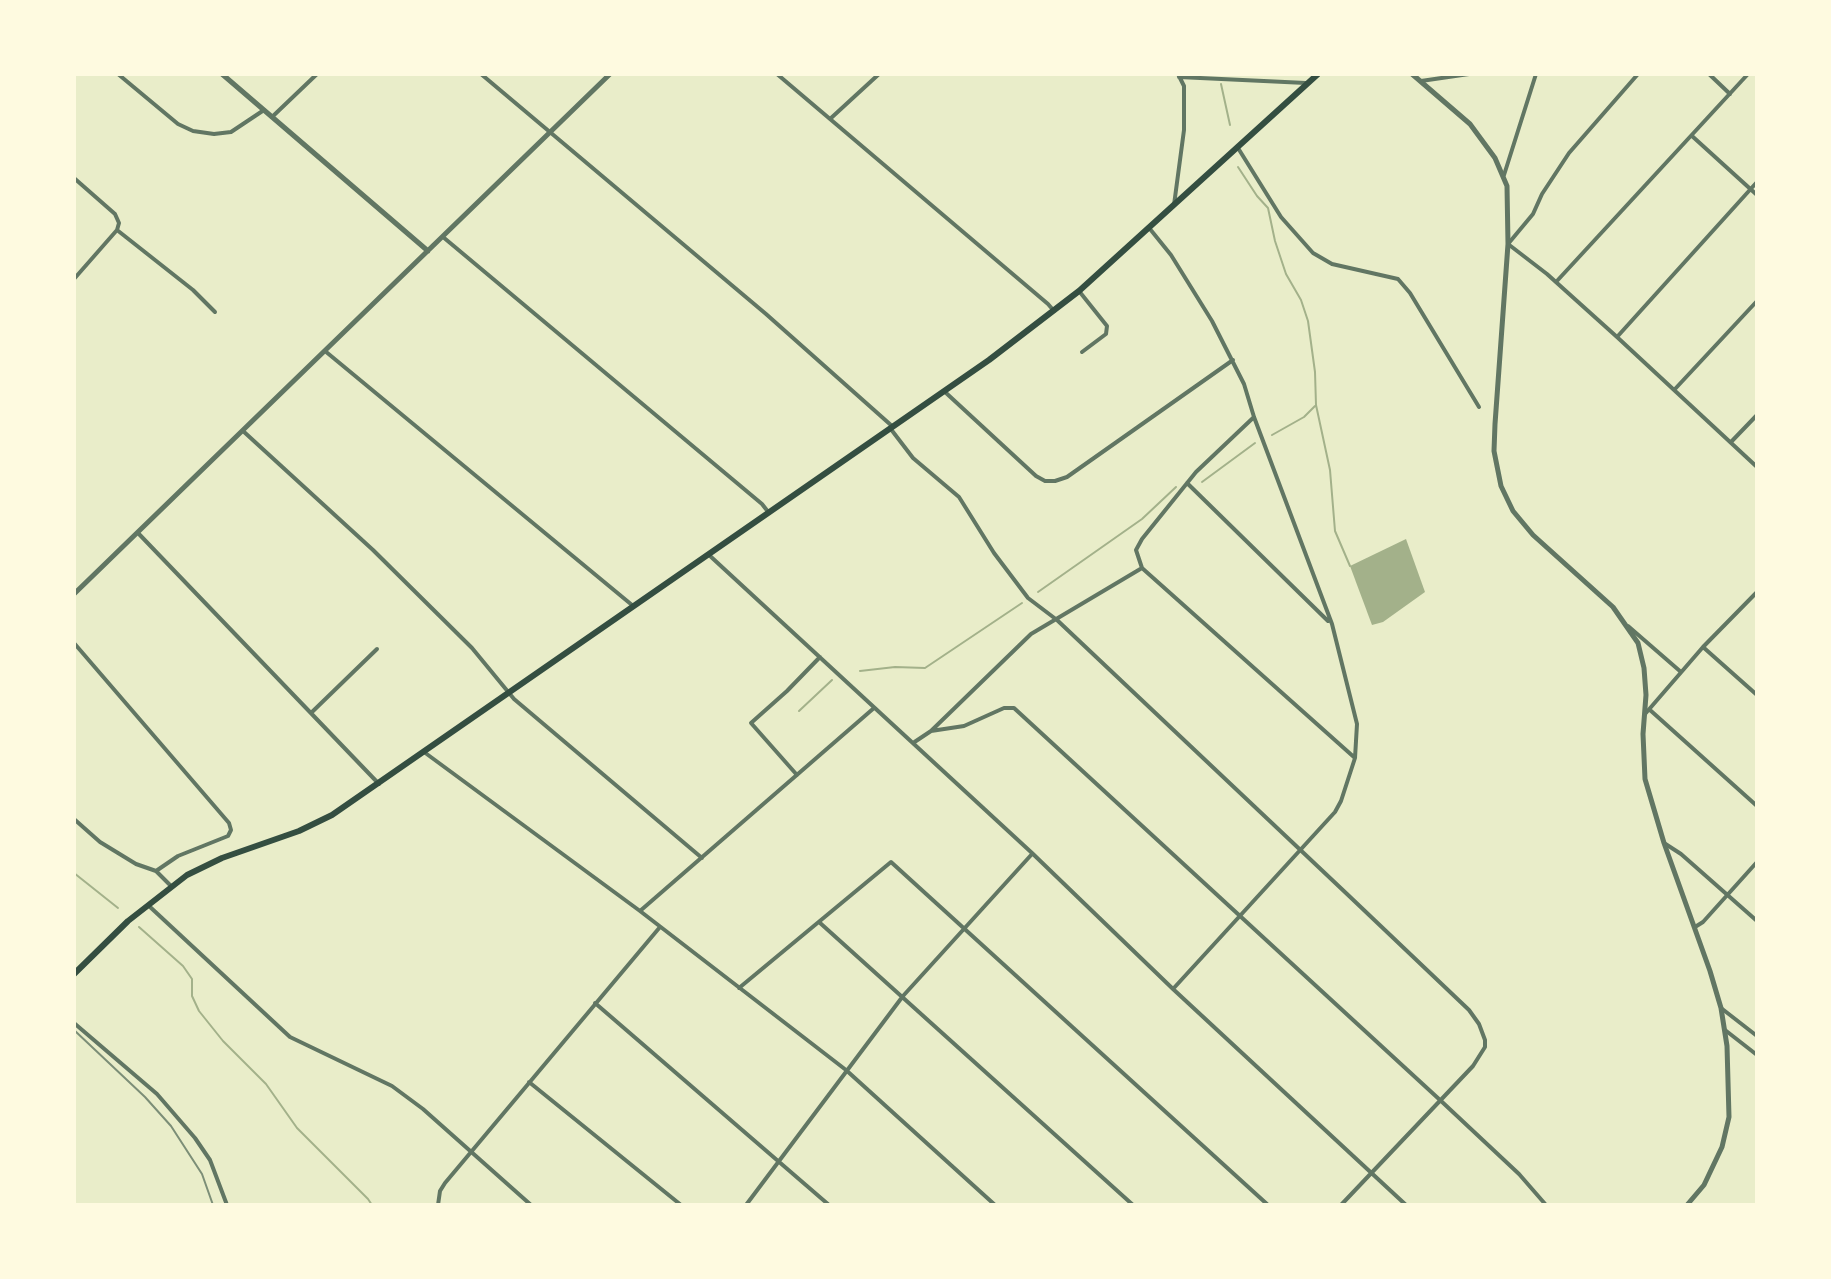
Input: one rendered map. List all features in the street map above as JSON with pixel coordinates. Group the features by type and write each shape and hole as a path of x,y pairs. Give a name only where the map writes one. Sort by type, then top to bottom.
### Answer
{"main road":[{"path":"74,974 147,904 187,875 332,815 632,605 709,555 1054,311 1150,229 1318,74"}],"street":[{"path":"118,74 178,124 193,131 214,134 231,132 264,110"},
{"path":"222,74 428,251"},
{"path":"481,74 766,314 891,427 913,458 959,497 994,553 1028,598 1057,620 1469,1010 1485,1040 1485,1047 1473,1066 1341,1205"},
{"path":"74,594 610,74"},
{"path":"777,74 1054,311"},
{"path":"830,119 879,74"},
{"path":"1412,74 1470,124 1486,143 1507,186 1508,244 1494,451 1501,486 1513,511 1533,535 1613,607 1638,643 1644,668 1645,779 1721,1008 1725,1030 1729,1117 1714,1167 1687,1205"},
{"path":"1421,81 1469,74"},
{"path":"1504,175 1536,74"},
{"path":"1508,244 1533,214 1542,194 1569,153 1638,74"},
{"path":"1709,74 1730,94"},
{"path":"1556,282 1748,74"},
{"path":"272,117 315,75"},
{"path":"1174,207 1184,130 1184,86 1179,76 1308,83"},
{"path":"1692,136 1757,195"},
{"path":"1238,148 1281,217 1313,253 1332,264 1398,279 1410,293 1479,407"},
{"path":"74,178 115,214 119,223 117,230 74,279"},
{"path":"1617,337 1757,182"},
{"path":"1150,229 1171,255 1212,321 1244,384 1332,624 1357,724 1355,758 1335,812 1173,989"},
{"path":"117,230 193,290 215,312"},
{"path":"443,237 769,513"},
{"path":"1508,244 1556,282 1757,467"},
{"path":"1079,291 1107,326 1106,334 1082,352"},
{"path":"1675,389 1757,301"},
{"path":"325,351 632,605"},
{"path":"943,390 1036,476 1045,481 1055,481 1067,477 1233,360"},
{"path":"1731,442 1757,415"},
{"path":"1254,417 1187,483 1136,550 1142,568 1355,758"},
{"path":"243,431 373,550 461,637 509,692 702,858"},
{"path":"1187,483 1332,624"},
{"path":"138,533 379,784"},
{"path":"709,555 1406,1205"},
{"path":"913,743 931,731 1031,634 1142,568"},
{"path":"1644,715 1703,647 1757,592"},
{"path":"1628,626 1681,672"},
{"path":"74,643 229,823 231,830 228,836 178,856 156,871"},
{"path":"1703,647 1757,695"},
{"path":"311,713 377,649"},
{"path":"797,775 751,723 820,657"},
{"path":"640,911 875,708"},
{"path":"931,731 964,726 1004,708 1014,708 1440,1100 1519,1174 1546,1205"},
{"path":"1650,710 1757,806"},
{"path":"424,752 640,911 846,1070 995,1205"},
{"path":"74,819 100,842 136,864 156,871 171,886"},
{"path":"1664,843 1681,854 1757,921"},
{"path":"746,1205 903,996 1032,853"},
{"path":"739,988 891,862 1268,1205"},
{"path":"1695,927 1757,862"},
{"path":"147,904 290,1037 392,1086 423,1109 531,1205"},
{"path":"819,922 1133,1205"},
{"path":"438,1205 445,1183 660,927"},
{"path":"595,1003 829,1205"},
{"path":"1721,1008 1757,1036"},
{"path":"74,1023 157,1094 195,1138 210,1160 227,1205"},
{"path":"1725,1030 1757,1055"},
{"path":"529,1082 681,1205"}],"shaded area":[{"path":"1406,539 1425,592 1383,622 1372,625 1350,566"}],"waterway":[{"path":"1221,84 1230,125"},
{"path":"1238,167 1268,208 1286,274 1301,300 1308,321 1316,405 1330,470 1335,531 1350,566"},
{"path":"1272,435 1304,417 1315,406"},
{"path":"1202,482 1255,443"},
{"path":"1038,592 1142,519 1176,487"},
{"path":"860,671 925,668 1022,603"},
{"path":"799,711 832,680"},
{"path":"74,873 118,908"},
{"path":"139,927 183,966 192,979 192,996 199,1011 223,1041 266,1084 297,1128 372,1205"}],"railway":[{"path":"74,1030 171,1126 202,1174 213,1205"}]}
